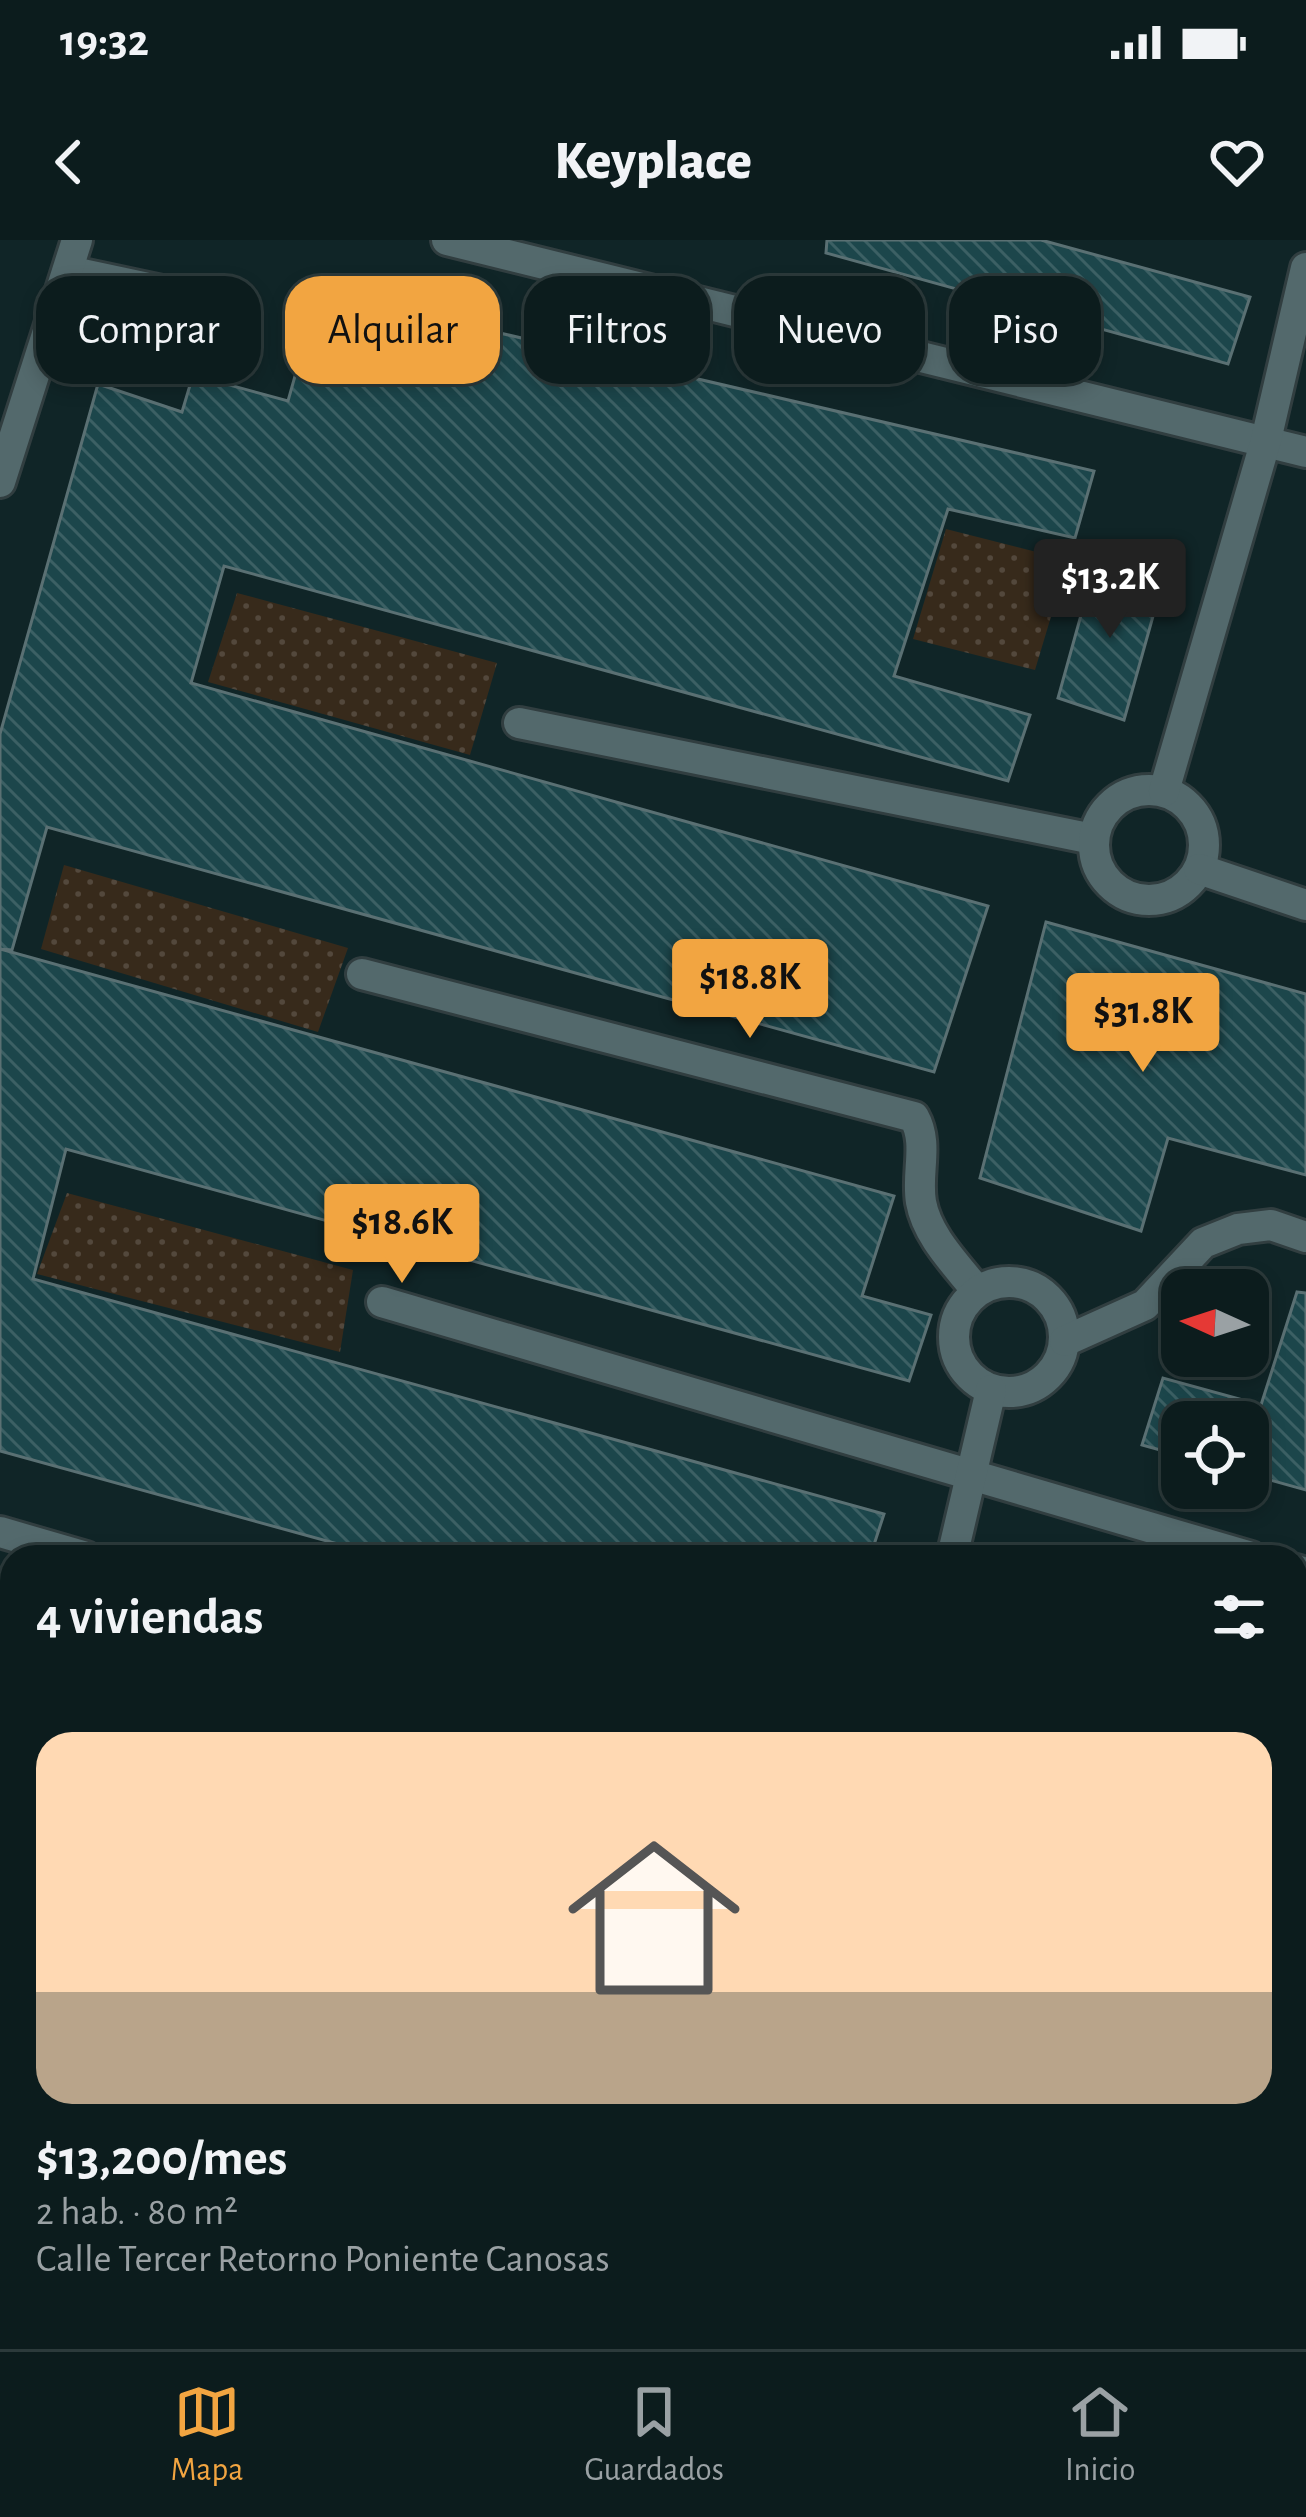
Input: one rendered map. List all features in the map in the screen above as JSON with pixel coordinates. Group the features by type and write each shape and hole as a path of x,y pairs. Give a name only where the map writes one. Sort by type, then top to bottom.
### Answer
{"street":[{"path":"0,482 77,240"},
{"path":"447,240 1306,452"},
{"path":"1164,791 1266,440 1306,268"},
{"path":"68,271 91,276"},
{"path":"518,722 1093,839"},
{"path":"1141,790 1164,791 1186,803 1199,822 1205,846 1199,869 1183,890 1160,900 1134,899 1111,887 1097,865 1093,839 1101,817 1118,799 1141,790"},
{"path":"1199,869 1306,904"},
{"path":"362,974 914,1117 922,1132 920,1201 932,1233 977,1291"},
{"path":"1065,1340 1145,1306 1203,1243 1238,1229 1271,1225 1306,1237"},
{"path":"997,1282 1037,1288 1052,1301 1065,1340 1057,1365 1040,1384 1016,1393 991,1390 966,1373 954,1345 958,1315 977,1291 997,1282"},
{"path":"382,1302 1210,1545"},
{"path":"955,1545 991,1390"},
{"path":"0,1532 45,1545"}],"shaded area":[{"path":"946,529 1068,560 1035,670 913,639"},
{"path":"237,593 497,663 470,755 208,682"},
{"path":"64,865 348,948 318,1032 41,949"},
{"path":"67,1193 353,1270 340,1352 37,1274"}],"building":[{"path":"827,240 1041,240 1250,297 1228,364 1101,329 1101,276 949,276 949,287 925,280 925,276 826,253"},
{"path":"500,333 524,339 524,384 710,382 1094,471 1075,538 948,509 894,676 1030,715 1008,781 224,566 191,683 988,906 934,1072 47,827 12,950 0,949 0,734 98,384 182,412 190,384 226,384 288,401 293,384 500,384"},
{"path":"1096,561 1162,584 1124,720 1058,698"},
{"path":"1046,922 1306,994 1306,1175 1168,1138 1141,1231 980,1178"},
{"path":"0,949 894,1196 862,1296 931,1315 909,1381 66,1149 33,1279 884,1514 874,1545 341,1545 0,1451"},
{"path":"1297,1292 1306,1293 1306,1490 1269,1480 1269,1401 1262,1401"},
{"path":"1163,1378 1246,1401 1161,1401 1161,1450 1142,1445"}]}
